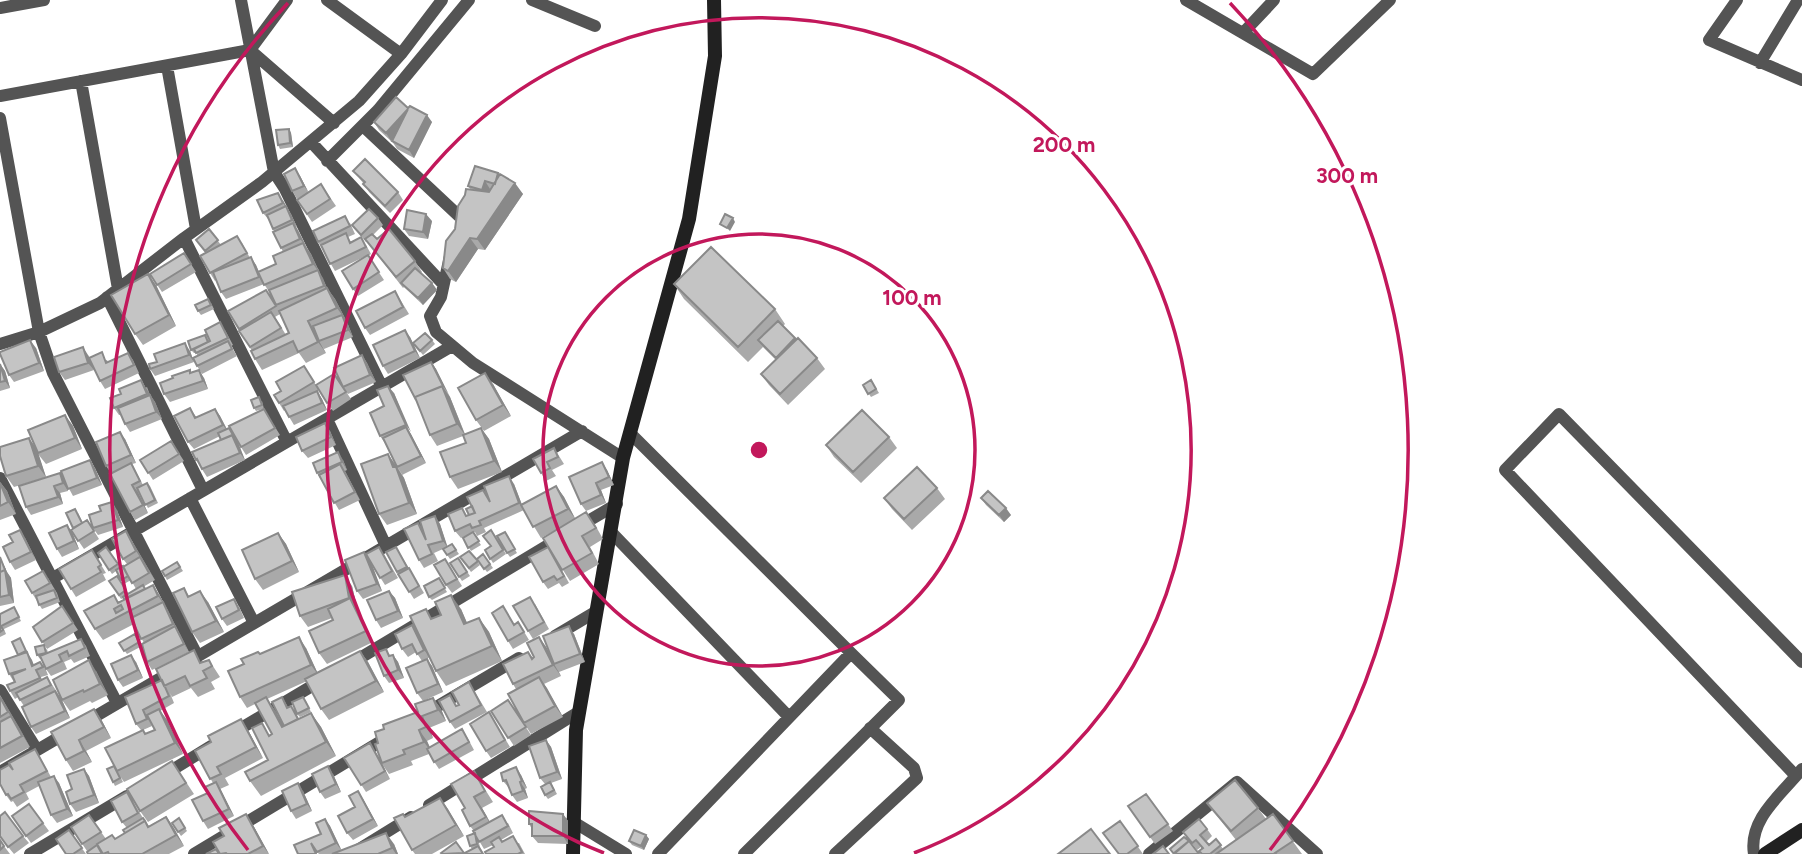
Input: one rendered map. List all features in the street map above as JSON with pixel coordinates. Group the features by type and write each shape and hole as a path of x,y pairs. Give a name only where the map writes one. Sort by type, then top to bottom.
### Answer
{"street":[{"path":"0,8 44,0"},
{"path":"241,0 274,172 285,189 382,387"},
{"path":"0,96 250,50 287,0"},
{"path":"327,0 401,54"},
{"path":"0,344 39,332 100,303 274,172 359,101 401,54 442,0"},
{"path":"327,161 386,100 469,0"},
{"path":"532,0 595,26"},
{"path":"571,853 576,730 623,458 689,219 715,56 714,0"},
{"path":"1185,0 1313,74 1390,0"},
{"path":"1243,33 1274,0"},
{"path":"1737,0 1709,40 1802,80"},
{"path":"1760,63 1798,0"},
{"path":"250,50 334,123"},
{"path":"167,66 196,229"},
{"path":"81,81 113,293 203,490"},
{"path":"0,118 39,332 52,373 198,657"},
{"path":"363,126 459,222 441,297 430,316 436,332 473,363 623,458"},
{"path":"312,142 443,284"},
{"path":"184,238 287,442"},
{"path":"52,578 452,346"},
{"path":"1754,854 1753,835 1756,826 1799,773 1505,470 1559,414 1802,662"},
{"path":"327,419 386,546"},
{"path":"0,772 582,431"},
{"path":"630,433 899,700 744,854"},
{"path":"0,478 117,704"},
{"path":"190,498 254,623"},
{"path":"157,779 617,504"},
{"path":"612,533 789,718"},
{"path":"424,715 597,611"},
{"path":"658,854 850,653"},
{"path":"0,690 37,750"},
{"path":"351,854 580,711"},
{"path":"835,854 917,778 915,768 870,728"},
{"path":"194,854 401,729"},
{"path":"1149,854 1237,782 1272,821 1317,854"},
{"path":"30,854 134,792"},
{"path":"572,821 626,854"},
{"path":"1765,854 1802,830"}],"building":[{"path":"396,97 408,108 410,106 427,115 409,150 392,141 408,109 386,133 374,122"},
{"path":"289,129 290,143 278,145 276,130"},
{"path":"365,159 398,192 385,206 353,171"},
{"path":"475,166 498,173 495,184 485,181 482,190 468,186"},
{"path":"295,168 304,186 292,191 284,174"},
{"path":"500,174 515,183 477,239 470,238 448,271 443,268 446,241 455,229 458,206 466,189 489,192"},
{"path":"321,184 330,199 307,214 297,200"},
{"path":"278,193 283,203 263,213 257,200"},
{"path":"286,206 292,220 273,229 267,215"},
{"path":"369,209 378,218 361,235 352,225"},
{"path":"407,210 426,214 423,232 404,229"},
{"path":"725,214 733,218 727,228 720,224"},
{"path":"345,216 350,226 318,242 313,231"},
{"path":"293,223 300,239 281,248 273,232"},
{"path":"209,229 218,240 205,251 196,240"},
{"path":"389,229 415,261 396,277 365,239 372,234 377,239"},
{"path":"346,233 350,243 361,237 366,247 330,264 321,245"},
{"path":"237,236 247,253 210,273 200,256"},
{"path":"303,243 313,264 264,285 258,272 276,264 273,256"},
{"path":"711,247 775,309 738,347 674,284"},
{"path":"184,253 191,264 157,285 150,274"},
{"path":"368,255 379,272 353,289 342,271"},
{"path":"251,257 259,277 221,292 213,272"},
{"path":"415,268 432,283 418,298 401,283"},
{"path":"318,270 324,286 276,305 269,290"},
{"path":"148,274 169,315 135,334 111,295"},
{"path":"327,288 337,308 308,321 318,342 298,352 293,341 255,359 251,351 289,333 279,311"},
{"path":"266,290 276,306 239,329 228,311"},
{"path":"395,291 403,307 365,328 356,311"},
{"path":"208,299 211,305 198,311 195,305"},
{"path":"271,312 281,328 250,347 239,331"},
{"path":"342,315 348,330 319,341 313,326"},
{"path":"778,321 795,338 776,358 758,340"},
{"path":"220,322 228,338 196,353 194,349 210,341 205,330"},
{"path":"405,330 415,351 383,366 373,345"},
{"path":"425,333 432,340 420,351 413,343"},
{"path":"205,335 208,342 191,350 188,341"},
{"path":"798,338 817,358 780,394 761,374"},
{"path":"30,340 39,363 9,375 0,352"},
{"path":"228,341 232,349 197,366 193,358"},
{"path":"185,343 189,355 150,369 149,364 157,362 154,354"},
{"path":"83,347 88,363 59,372 54,357"},
{"path":"102,352 106,363 128,353 134,365 100,381 89,358"},
{"path":"362,355 370,375 343,387 334,368"},
{"path":"431,362 443,386 415,397 416,400 403,375"},
{"path":"0,364 5,381 0,382"},
{"path":"304,366 314,382 279,403 274,395 281,391 276,382"},
{"path":"190,370 190,373 199,370 203,381 164,394 160,383"},
{"path":"485,373 503,405 476,420 458,388"},
{"path":"334,374 346,392 327,403 316,385"},
{"path":"141,380 147,394 114,408 110,398 121,394 119,389"},
{"path":"871,380 876,389 868,394 863,385"},
{"path":"388,386 406,425 380,436 370,413 384,406 377,390"},
{"path":"442,386 457,424 430,435 415,397"},
{"path":"317,391 322,403 289,417 283,406"},
{"path":"150,395 156,412 125,424 118,408"},
{"path":"259,397 262,405 254,408 251,400"},
{"path":"190,408 195,418 215,409 223,425 188,442 174,416"},
{"path":"264,409 275,428 241,447 229,426"},
{"path":"862,410 889,437 853,472 826,445"},
{"path":"65,415 75,438 38,453 28,430"},
{"path":"325,423 331,437 302,451 296,437"},
{"path":"406,427 421,456 397,467 383,438"},
{"path":"229,428 233,435 221,440 218,433"},
{"path":"481,428 494,461 450,477 440,452 466,443 463,435"},
{"path":"120,432 131,455 106,466 96,442"},
{"path":"232,435 240,453 202,469 192,452"},
{"path":"29,438 38,466 6,476 0,447"},
{"path":"171,441 179,454 148,473 140,460"},
{"path":"554,448 558,457 547,462 550,468 541,473 533,459"},
{"path":"338,452 342,462 317,473 313,463"},
{"path":"388,454 393,467 396,467 409,503 379,514 361,464"},
{"path":"90,460 97,478 68,489 61,471"},
{"path":"602,462 609,477 596,483 601,495 581,504 569,477"},
{"path":"131,463 140,481 132,485 143,505 130,512 110,474"},
{"path":"340,464 355,492 334,503 319,475"},
{"path":"917,467 937,488 904,519 884,498"},
{"path":"60,473 63,483 54,486 58,497 26,507 19,486"},
{"path":"509,476 519,503 479,521 481,525 472,528 470,524 455,531 448,514 462,508 466,516 475,513 467,497 483,490 490,502 484,486"},
{"path":"0,483 8,502 0,506"},
{"path":"147,483 155,500 145,505 137,488"},
{"path":"556,486 568,509 533,527 521,505"},
{"path":"988,491 1006,508 999,515 981,498"},
{"path":"112,502 118,520 93,528 89,515 101,511 99,506"},
{"path":"472,506 475,513 469,515 466,509"},
{"path":"75,509 82,523 73,528 66,513"},
{"path":"586,512 596,528 582,536 592,553 562,570 543,538"},
{"path":"435,516 443,541 428,545 432,554 419,560 404,529 418,523 426,540 420,521"},
{"path":"87,520 94,531 78,541 71,530"},
{"path":"67,525 74,541 57,549 49,533"},
{"path":"20,530 31,552 10,562 3,547 13,542 9,535"},
{"path":"491,530 503,550 490,559 485,550 491,546 483,536"},
{"path":"126,531 136,551 123,559 112,539"},
{"path":"473,532 479,541 468,548 463,538"},
{"path":"505,532 515,549 507,553 497,536"},
{"path":"278,533 292,561 255,579 242,550"},
{"path":"452,544 456,550 447,555 443,549"},
{"path":"106,547 118,564 109,570 98,553"},
{"path":"379,547 392,571 380,578 366,554"},
{"path":"396,547 407,567 397,572 386,552"},
{"path":"548,547 564,576 557,580 554,576 543,582 529,557"},
{"path":"92,550 101,565 98,567 101,572 71,589 59,569"},
{"path":"469,551 478,561 469,568 460,557"},
{"path":"364,552 377,584 357,591 345,560"},
{"path":"483,554 490,564 484,569 477,559"},
{"path":"0,557 5,570 0,572"},
{"path":"140,557 149,573 132,583 123,567"},
{"path":"458,558 467,572 459,577 450,563"},
{"path":"445,559 457,579 446,585 434,565"},
{"path":"177,562 180,567 165,576 162,571"},
{"path":"123,566 128,576 121,580 116,570"},
{"path":"409,568 419,586 409,592 398,574"},
{"path":"5,570 9,595 0,597 0,572"},
{"path":"43,571 50,583 32,593 25,581"},
{"path":"345,575 349,598 300,616 292,592"},
{"path":"117,576 126,590 119,595 109,581"},
{"path":"439,578 445,588 429,597 424,586"},
{"path":"143,585 145,589 124,599 123,597"},
{"path":"153,585 158,596 95,629 84,611 114,595 118,603","holes":["121,605 123,609 116,613 114,609"]},
{"path":"184,588 188,597 200,591 216,621 192,632 173,593"},
{"path":"54,590 57,598 39,605 36,596"},
{"path":"389,591 398,611 376,620 367,600"},
{"path":"451,595 464,624 479,618 492,646 436,671 410,616 426,609 431,619 441,615 435,602"},
{"path":"530,597 544,622 528,631 513,606"},
{"path":"350,598 366,631 319,653 309,631 333,620 328,609"},
{"path":"234,599 239,610 222,619 216,607"},
{"path":"163,602 173,624 141,639 131,618"},
{"path":"62,606 73,623 42,642 33,627"},
{"path":"503,606 514,625 518,622 524,632 508,641 492,613"},
{"path":"14,607 19,617 1,626 3,630 0,632 0,614"},
{"path":"412,625 424,650 417,654 412,644 402,649 395,634"},
{"path":"175,626 184,644 147,662 142,644"},
{"path":"569,626 580,654 554,664 543,636"},
{"path":"135,634 139,642 124,651 119,643"},
{"path":"299,637 311,665 240,697 228,671 244,664 241,659"},
{"path":"539,637 553,665 513,684 503,664 528,652 532,659 534,657 527,643"},
{"path":"20,638 26,651 18,655 12,642"},
{"path":"81,639 85,648 69,656 67,651 59,655 62,661 46,669 40,656"},
{"path":"44,645 46,653 37,655 35,647"},
{"path":"386,649 389,656 393,655 398,670 384,676 375,653"},
{"path":"194,650 200,663 209,660 212,666 203,671 207,678 190,686 185,676 164,686 156,669"},
{"path":"360,651 376,681 321,709 305,679"},
{"path":"27,652 32,666 40,662 43,667 36,670 40,678 10,691 7,685 15,682 12,675 26,669 9,674 4,660"},
{"path":"131,655 138,670 118,680 111,664"},
{"path":"427,659 438,684 417,693 406,668"},
{"path":"89,660 100,684 62,700 53,680"},
{"path":"47,677 51,685 20,700 16,693"},
{"path":"539,677 555,706 524,723 508,694"},
{"path":"162,680 169,696 143,710 147,719 136,724 125,697"},
{"path":"469,682 481,705 450,722 439,701 450,695 456,706 459,705 452,692"},
{"path":"55,691 65,711 31,727 22,707"},
{"path":"0,697 8,712 0,717"},
{"path":"266,697 282,727 311,713 326,742 250,781 245,772 268,760 252,728 262,723 269,736 272,734 255,703"},
{"path":"282,697 287,708 291,706 298,719 284,726 272,702"},
{"path":"303,697 309,708 297,714 292,702"},
{"path":"433,698 438,710 422,716 426,727 419,730 424,742 403,750 405,754 382,763 375,744 378,743 375,732 384,729 383,725 418,712 415,704"},
{"path":"508,700 526,727 508,738 491,711"},
{"path":"94,709 104,727 79,740 84,751 66,760 51,732"},
{"path":"159,709 175,743 117,771 105,748 143,730 145,734 155,730 147,715"},
{"path":"489,712 505,740 486,751 470,724"},
{"path":"11,716 22,736 0,748 0,722"},
{"path":"241,719 256,747 217,767 221,774 210,779 195,751 211,742 208,736"},
{"path":"462,729 469,742 434,762 427,749"},
{"path":"546,740 557,772 540,778 529,746"},
{"path":"370,743 385,771 361,785 344,758"},
{"path":"35,749 47,771 20,785 24,792 11,799 0,784 0,770 9,765 13,770 9,763"},
{"path":"172,761 186,783 140,811 127,789"},
{"path":"114,766 120,778 113,782 107,769"},
{"path":"328,766 336,784 320,792 312,774"},
{"path":"516,767 523,791 512,795 501,773"},
{"path":"84,769 94,795 70,804 66,792 72,789 67,775"},
{"path":"474,771 485,791 474,797 486,817 470,826 462,810 465,808 451,784"},
{"path":"54,776 67,809 51,815 38,782"},
{"path":"1235,780 1258,808 1231,831 1207,803"},
{"path":"216,782 229,809 203,821 192,800 208,793 205,787"},
{"path":"550,782 554,790 545,795 541,787"},
{"path":"298,783 307,804 291,811 282,791"},
{"path":"358,791 373,819 347,833 338,816 355,807 349,796"},
{"path":"127,792 138,813 122,822 111,801"},
{"path":"1146,794 1168,824 1150,837 1128,806"},
{"path":"440,798 456,825 412,850 394,818 403,814 405,817"},
{"path":"29,804 43,823 26,836 12,816"},
{"path":"529,811 563,814 563,836 532,836"},
{"path":"5,812 23,836 8,847 0,836 0,816"},
{"path":"246,814 263,846 248,854 220,854 213,842 224,836 219,828"},
{"path":"1273,814 1293,841 1276,854 1216,854"},
{"path":"89,815 101,832 82,844 71,827"},
{"path":"502,815 508,826 479,842 473,831"},
{"path":"166,817 176,835 142,854 103,854 97,844 112,835 115,839 145,821 148,827"},
{"path":"143,818 145,821 125,833 123,830"},
{"path":"179,818 185,828 178,832 172,823"},
{"path":"325,819 336,843 317,852 311,843 316,854 298,854 294,845 321,834 316,823"},
{"path":"1199,819 1207,829 1200,835 1209,845 1216,839 1221,845 1210,854 1202,854 1199,851 1203,848 1196,840 1192,843 1183,832"},
{"path":"1120,821 1138,846 1127,854 1119,854 1103,833"},
{"path":"1091,829 1110,854 1058,854"},
{"path":"69,830 82,848 73,854 66,854 56,839"},
{"path":"634,830 646,835 641,846 629,841"},
{"path":"386,833 392,848 378,854 332,854"},
{"path":"475,833 477,844 470,846 467,836"},
{"path":"513,836 522,852 486,854 485,852 494,847 491,842 499,837 502,842"},
{"path":"1184,837 1189,841 1174,854 1170,849"},
{"path":"1189,841 1199,854 1174,853"},
{"path":"456,842 464,853 441,853"},
{"path":"97,845 102,854 88,854 87,852"},
{"path":"478,846 483,854 463,854"},
{"path":"1163,846 1169,854 1153,854"},
{"path":"216,849 219,854 206,854"}]}
